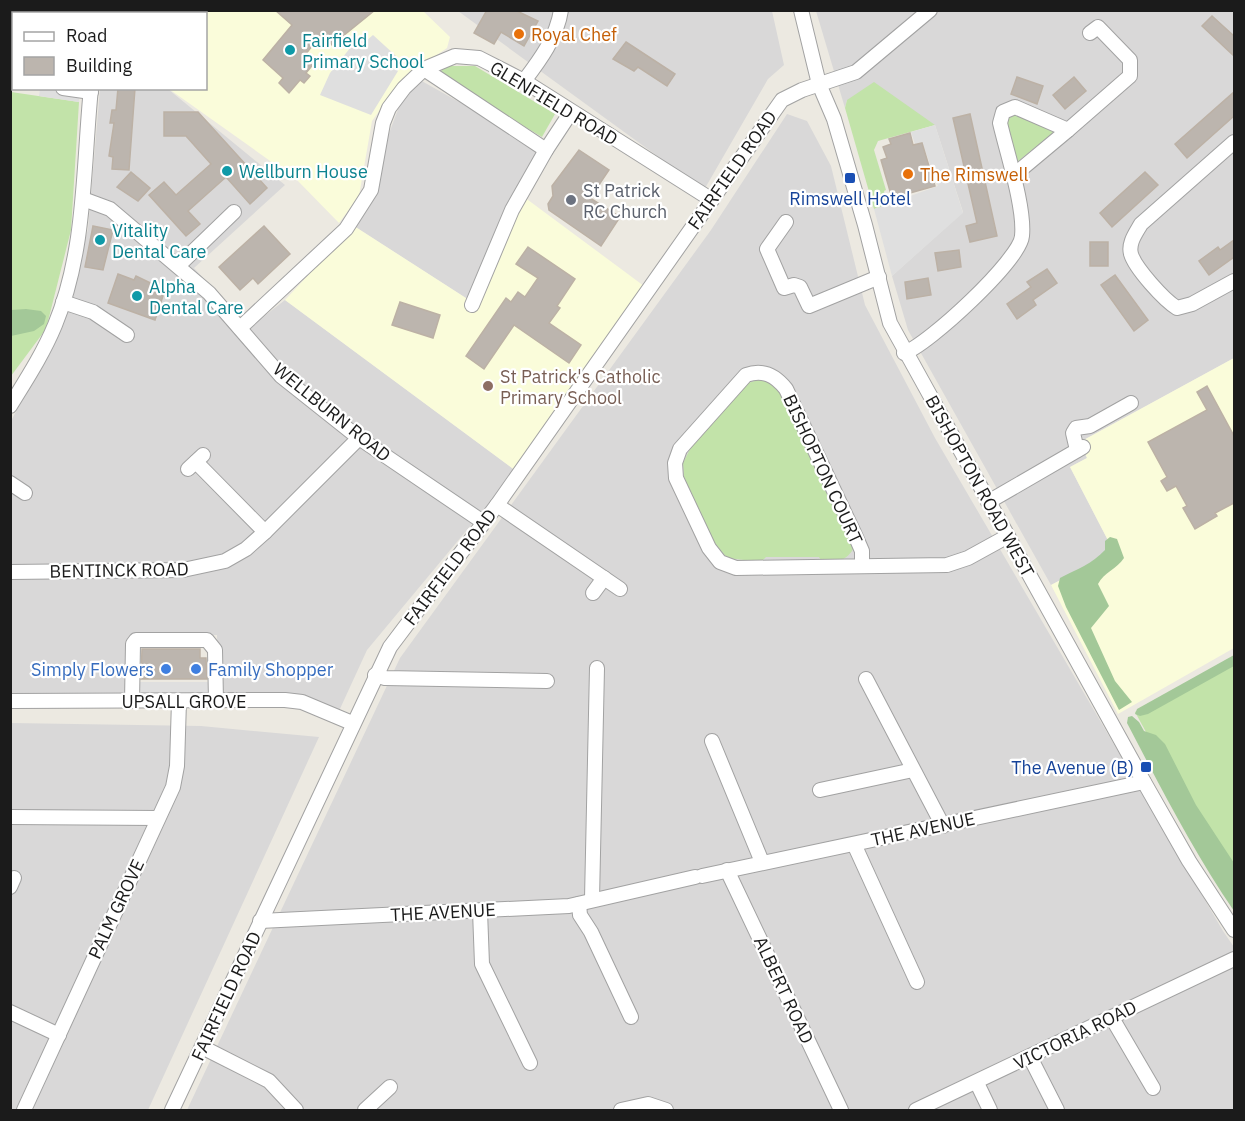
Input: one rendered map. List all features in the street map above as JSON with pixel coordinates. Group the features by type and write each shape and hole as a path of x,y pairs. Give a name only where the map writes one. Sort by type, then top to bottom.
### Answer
{"street":[{"path":"524,81 544,55 559,22 561,10"},
{"name":"BISHOPTON ROAD WEST","path":"801,10 819,84 834,119 890,323 904,353 1189,861 1234,930"},
{"name":"FAIRFIELD ROAD","path":"172,1110 352,723 390,647 497,505 782,100 819,84 856,72 930,10"},
{"path":"1012,176 1130,76 1130,60 1098,27 1090,33"},
{"name":"GLENFIELD ROAD","path":"240,328 346,229 371,190 383,123 389,108 404,88 424,69 455,56 479,58 524,81 712,200"},
{"path":"424,69 546,150"},
{"path":"10,406 43,351 63,302 81,226 91,90"},
{"path":"904,353 915,349 933,335 1001,270 1016,252 1022,239 1023,228 1000,123 1003,112 1015,107 1068,130"},
{"path":"473,305 512,210 546,150 571,112"},
{"path":"1234,142 1141,224 1132,239 1131,254 1162,298 1177,308 1192,304 1234,281"},
{"name":"WELLBURN ROAD","path":"83,199 110,209 209,293 281,376 359,438 483,522"},
{"path":"177,266 234,212"},
{"path":"786,222 767,249 784,288 794,285 800,287 809,306 879,277"},
{"path":"63,302 93,312 127,335"},
{"name":"BISHOPTON COURT","path":"862,566 862,551 786,389 777,378 766,373 746,375 676,456 676,478 709,548 720,562 736,568 947,565 968,558 1008,536"},
{"path":"988,502 1075,451 1074,430 1078,426 1090,426 1131,403"},
{"name":"BENTINCK ROAD","path":"10,572 183,570 225,561 246,549 265,532 359,438"},
{"path":"196,462 265,532"},
{"path":"10,483 25,493"},
{"path":"497,505 620,589"},
{"path":"593,593 604,578"},
{"path":"132,701 133,644 136,640 207,640 215,650 216,700"},
{"path":"597,668 584,924 591,932 632,1017"},
{"path":"375,675 385,678 547,681"},
{"path":"866,679 943,826"},
{"name":"UPSALL GROVE","path":"10,701 302,702 352,723"},
{"name":"PALM GROVE","path":"24,1110 173,787 177,766 178,701"},
{"path":"712,741 762,862"},
{"path":"820,790 913,770"},
{"name":"THE AVENUE","path":"260,921 480,911 585,901 1144,782"},
{"path":"10,817 158,818"},
{"path":"854,844 917,982"},
{"name":"ALBERT ROAD","path":"727,870 841,1110"},
{"path":"480,911 482,964 530,1063"},
{"name":"VICTORIA ROAD","path":"916,1110 1030,1058 1234,959"},
{"path":"611,1008 624,1001"},
{"path":"10,1012 59,1035"},
{"path":"1112,1018 1153,1088"},
{"path":"202,1047 269,1081 297,1110"},
{"path":"1030,1058 1057,1110"},
{"path":"977,1083 990,1110"},
{"path":"365,1110 390,1087"},
{"path":"621,1110 648,1104 666,1110"}],"shaded area":[{"name":"Fairfield Primary School","path":"115,10 423,11 450,37 447,48 403,78 372,121 359,196 339,223 297,180 170,90 207,90 207,12 114,12"},
{"path":"458,11 772,11 784,65 768,79 704,190"},
{"path":"816,11 1234,11 1234,358 1080,442 1087,458 1070,467 1114,552 1051,585 908,330 892,276 963,212 935,125 847,100 845,108"},
{"path":"373,35 396,56 391,64 398,71 371,115 320,95 330,73 359,37 365,42"},
{"path":"411,75 543,149 469,300 354,226"},
{"path":"40,90 80,90 79,102 39,96"},
{"path":"100,90 169,90 285,185 194,268 249,328 285,300 516,471 367,650 339,711 218,693 217,635 130,637 129,696 11,693 11,421 60,327 88,229"},
{"path":"787,114 807,121 831,166 865,305 935,438 1234,947 1234,1110 187,1110 400,658 711,230"},
{"path":"935,125 963,213 892,276 874,209 938,186 922,142 915,144 911,132"},
{"name":"St Patrick's Catholic Primary School","path":"524,197 644,286 516,471 285,300 354,226 469,300"},
{"path":"1234,358 1234,648 1118,714 1051,585 1114,552 1070,467 1087,458 1080,442"},
{"path":"136,682 211,682 211,693 135,695"},
{"path":"11,723 201,726 319,737 148,1110 11,1110"}],"green space":[{"path":"447,66 475,66 555,114 542,137 443,78 441,71"},
{"path":"874,82 935,125 878,141 874,150 888,205 874,209 845,108 847,100"},
{"path":"11,92 79,102 71,230 46,329 11,376"},
{"path":"1012,112 1052,130 1053,133 1017,162 1014,161 1005,122"},
{"path":"11,310 41,311 46,316 44,324 34,331 11,336"},
{"path":"761,379 776,386 799,423 797,429 835,511 841,512 854,547 841,560 822,562 819,557 766,557 761,562 727,558 714,542 684,477 683,463 691,447 748,383"},
{"path":"1110,537 1117,539 1124,558 1098,584 1109,606 1091,628 1115,681 1132,702 1119,710 1066,607 1058,586 1060,578 1100,555 1105,550 1105,541"},
{"path":"1234,655 1234,666 1148,714 1140,716 1135,714 1137,709"},
{"path":"1234,657 1234,886 1219,865 1135,712"},
{"path":"1132,716 1144,731 1156,735 1165,744 1196,805 1234,863 1234,911 1191,842 1127,723 1128,717"}],"building":[{"name":"Fairfield Primary School","path":"275,10 375,10 332,45 323,32 305,55 315,62 306,73 310,76 304,83 300,80 289,93 279,83 283,78 263,60 292,25"},
{"path":"487,10 515,10 538,21 524,46 501,32 494,44 474,33"},
{"path":"1212,16 1234,36 1234,56 1202,26"},
{"path":"626,42 675,74 667,86 638,67 634,71 613,59"},
{"path":"1017,77 1043,86 1037,104 1011,94"},
{"path":"1074,77 1086,91 1065,109 1053,95"},
{"path":"118,90 135,90 129,170 112,169 113,157 109,156 114,123 110,123 112,110 116,110"},
{"path":"1234,92 1234,116 1187,158 1175,144"},
{"name":"Wellburn House","path":"164,112 198,112 267,188 250,204 226,177 188,211 200,224 186,236 149,195 164,182 176,195 211,164 186,136 164,136"},
{"path":"970,114 997,236 970,242 966,226 977,223 953,118"},
{"name":"The Rimswell","path":"910,133 913,145 922,143 935,186 892,198 881,160 887,158 883,147 891,144 889,139"},
{"name":"St Patrick RC Church","path":"579,150 609,170 590,198 620,217 601,246 549,210 548,204 553,196 552,186"},
{"path":"131,172 150,188 138,201 117,187"},
{"path":"1145,172 1158,185 1112,227 1100,213"},
{"name":"Vitality Dental Care","path":"93,226 113,230 103,270 85,267"},
{"path":"264,226 290,254 258,284 253,278 240,290 219,267"},
{"path":"1234,240 1234,257 1209,275 1199,261 1218,247 1220,250"},
{"path":"1090,242 1108,242 1108,266 1090,266"},
{"path":"528,247 575,279 557,306 560,308 549,323 581,345 569,363 514,325 484,369 466,356 506,298 511,302 518,292 525,297 538,278 516,264"},
{"path":"959,250 961,267 938,271 935,253"},
{"path":"1047,269 1057,283 1033,300 1036,305 1017,319 1007,304 1031,287 1027,282"},
{"name":"Alpha Dental Care","path":"118,274 134,280 136,276 165,290 155,320 108,303"},
{"path":"1115,275 1148,320 1134,331 1101,285"},
{"path":"928,278 931,295 907,299 905,282"},
{"path":"400,302 440,315 433,338 392,325"},
{"path":"1207,386 1234,436 1234,503 1215,513 1217,516 1195,529 1183,508 1187,506 1176,486 1167,491 1161,481 1167,477 1148,442 1207,410 1197,392"},
{"path":"142,649 200,649 200,658 206,658 207,679 141,679"}],"place":[{"name":"Royal Chef","path":"519,34"},
{"name":"Fairfield Primary School","path":"290,50"},
{"name":"Wellburn House","path":"227,171"},
{"name":"The Rimswell","path":"908,174"},
{"name":"Rimswell Hotel","path":"850,178"},
{"name":"St Patrick RC Church","path":"571,200"},
{"name":"Vitality Dental Care","path":"100,240"},
{"name":"Alpha Dental Care","path":"137,296"},
{"name":"St Patrick's Catholic Primary School","path":"488,386"},
{"name":"Simply Flowers","path":"166,669"},
{"name":"Family Shopper","path":"196,669"},
{"name":"The Avenue (B)","path":"1146,767"}]}
